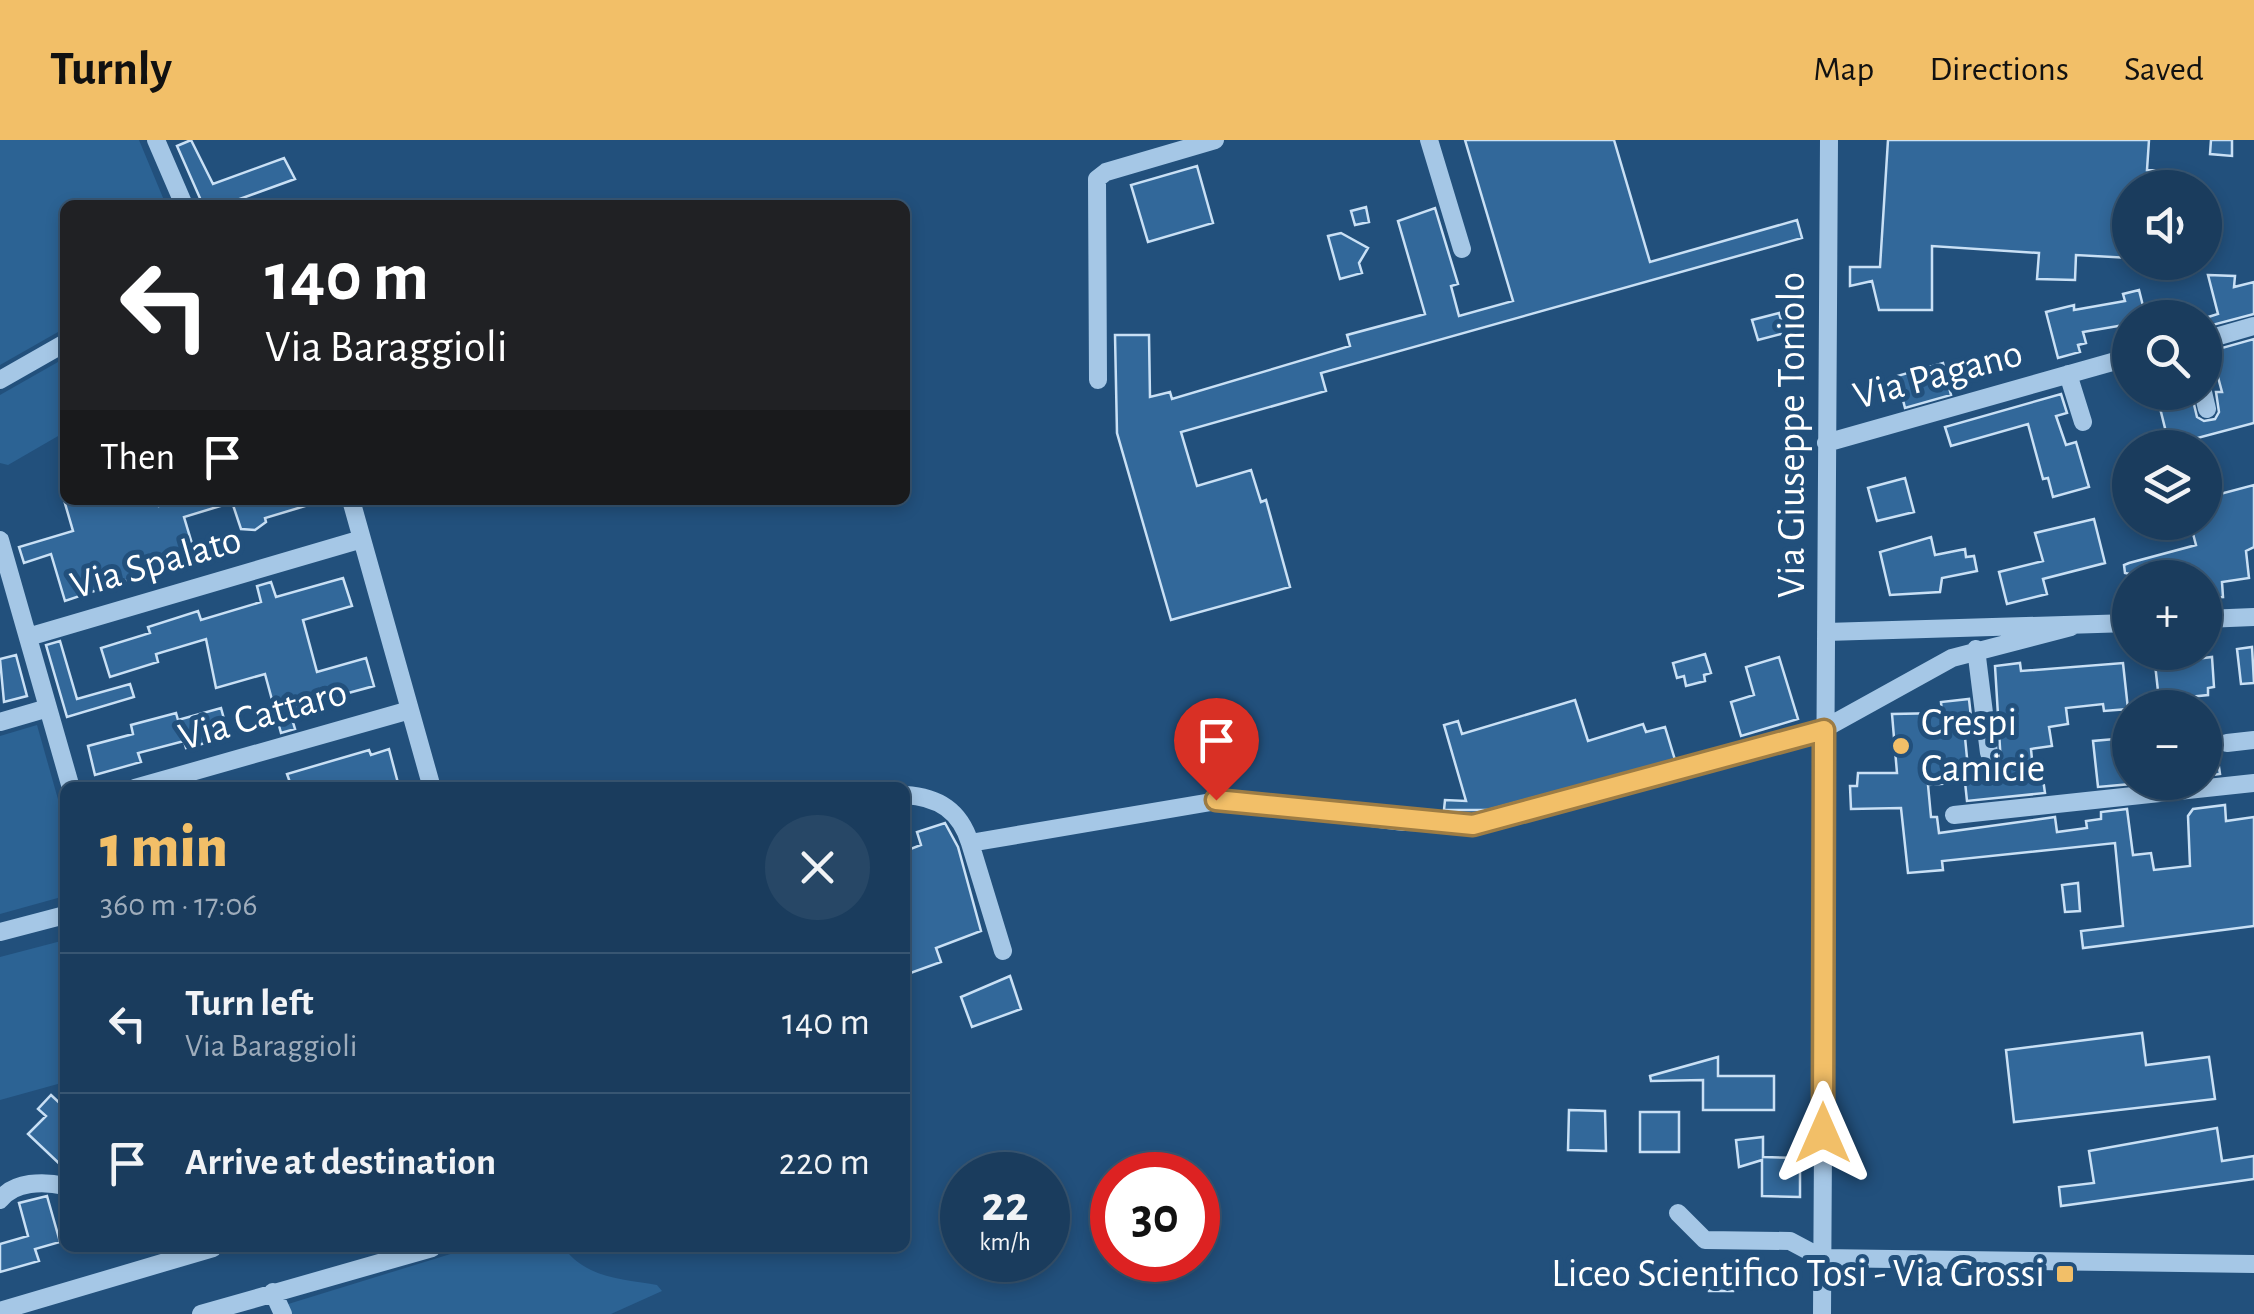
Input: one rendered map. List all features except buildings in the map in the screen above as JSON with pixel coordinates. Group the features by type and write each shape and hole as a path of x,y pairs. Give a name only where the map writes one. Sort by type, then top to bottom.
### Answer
{"street":[{"path":"156,140 182,200"},
{"path":"1098,380 1097,179 1106,172 1215,140"},
{"path":"1429,140 1462,248"},
{"name":"Via Giuseppe Toniolo","path":"1822,1314 1829,140"},
{"path":"2222,335 2254,326"},
{"path":"0,380 60,345"},
{"name":"Via Pagano","path":"1826,442 2112,362"},
{"name":"Via Pagano","path":"2068,374 2083,422"},
{"path":"352,505 430,782"},
{"name":"Via Spalato","path":"28,637 362,539"},
{"path":"0,540 69,782"},
{"path":"2222,619 2254,617"},
{"path":"1826,632 2112,624"},
{"path":"970,843 1222,800 1421,823 1490,823 1824,730 1940,664 1976,649 2070,627"},
{"path":"1976,649 1989,753"},
{"path":"0,722 48,708"},
{"name":"Via Cattaro","path":"155,782 410,710"},
{"path":"2227,743 2254,740"},
{"path":"1954,815 2254,783"},
{"path":"910,796 948,807 962,821 1003,951"},
{"path":"0,932 60,916"},
{"path":"0,1200 10,1190 42,1182 60,1185"},
{"path":"1678,1213 1705,1240 1790,1241 1822,1258 2254,1264"},
{"path":"0,1310 199,1252"},
{"path":"201,1314 274,1292 369,1255 396,1252"},
{"path":"274,1292 282,1314"}],"shaded area":[{"path":"0,140 139,140 164,200 60,200 60,331 0,365"},
{"path":"60,361 60,435 8,465 0,463 0,395"},
{"path":"37,725 60,806 60,897 0,914 0,736"},
{"path":"60,941 60,1083 0,1100 0,957"},
{"path":"457,1252 568,1252 594,1271 657,1285 662,1291 611,1314 289,1314 285,1305"}],"place":[{"name":"Crespi Camicie","path":"1901,746"},
{"name":"Liceo Scientifico Tosi - Via Grossi","path":"2065,1274"}],"route":[{"path":"1216,800 1386,820 1473,825 1824,730 1823,1133"}]}
